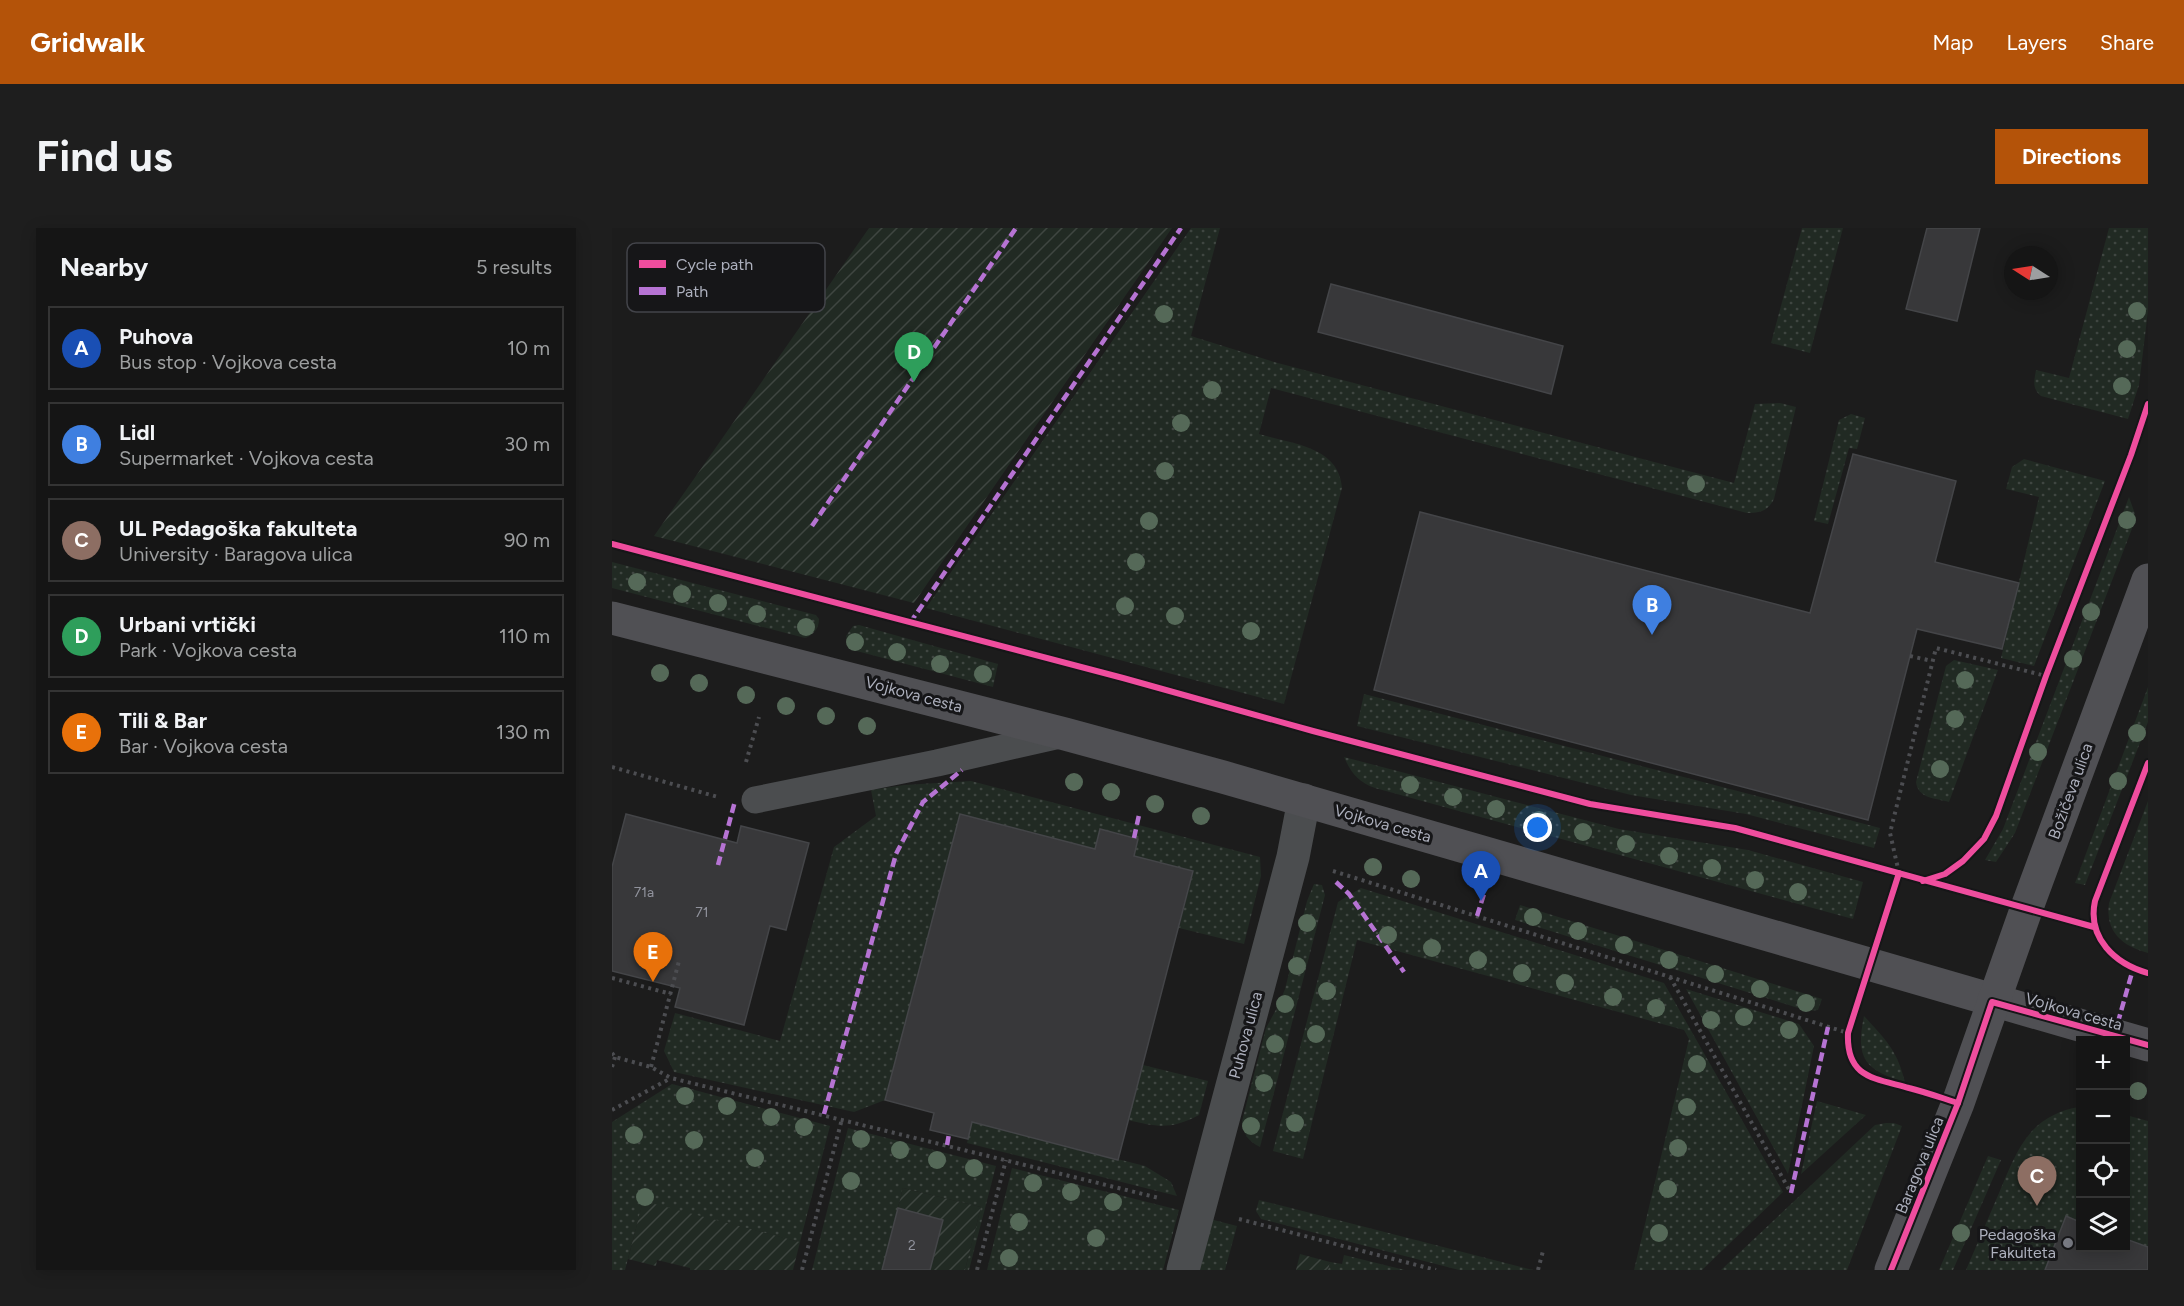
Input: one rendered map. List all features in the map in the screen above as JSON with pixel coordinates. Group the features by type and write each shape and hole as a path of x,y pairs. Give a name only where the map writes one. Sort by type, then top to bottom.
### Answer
{"street":[{"name":"Božičeva ulica","path":"1992,1002 2148,580"},
{"name":"Vojkova cesta","path":"612,618 1065,734 1304,800 1992,1002 2148,1045"},
{"name":"Puhova ulica","path":"1183,1270 1293,857 1304,800"},
{"name":"Baragova ulica","path":"1891,1270 1958,1103 1992,1002"}],"lane":[{"path":"755,800 1065,734"}],"path":[{"path":"1899,873 1890,833 1936,648 2046,676"},
{"path":"1910,656 1932,661"},
{"path":"744,770 759,717"},
{"path":"612,767 724,798"},
{"path":"1293,857 1848,1033"},
{"path":"651,1067 679,961"},
{"path":"1670,977 1791,1193"},
{"path":"612,978 671,994"},
{"path":"612,1067 614,1055 651,1067 671,1078 1200,1208 1436,1270"},
{"path":"612,1110 671,1078"},
{"path":"802,1270 842,1119"},
{"path":"977,1270 1006,1160"},
{"path":"1538,1270 1542,1251"}],"shaded area":[{"path":"869,228 1172,228 914,603 654,536 810,312 825,312 825,291"},
{"path":"1191,228 1220,228 1191,336 1274,362 1734,483 1755,404 1780,403 1796,407 1774,499 1763,510 1747,513 1271,388 1259,434 1299,444 1323,455 1339,474 1342,488 1284,704 926,608"},
{"path":"1802,228 1843,228 1810,353 1771,343"},
{"path":"2109,228 2148,228 2148,311 2139,385 2128,419 2041,396 2034,384 2036,370 2069,378"},
{"path":"1851,414 1865,418 1857,449 1849,448 1828,524 1814,521 1839,420"},
{"path":"2024,459 2105,481 2034,666 2001,658 2039,497 2006,489 2012,467"},
{"path":"2129,497 2135,514 2133,526 2015,833 1996,862 1985,860 2003,829"},
{"path":"612,562 816,615 819,619 818,625 813,633 805,638 612,588"},
{"path":"859,625 998,664 993,687 849,649 846,636 853,626"},
{"path":"1954,660 1998,670 1949,802 1924,795 1917,788 1916,782 1946,666"},
{"path":"2148,687 2148,722 2085,885 2075,883"},
{"path":"1364,694 1880,828 1874,848 1746,814 1631,795 1357,726"},
{"path":"1344,757 1619,829 1748,850 1863,882 1853,919 1375,788 1356,776"},
{"path":"971,781 1260,857 1261,876 1244,944 1179,928 1193,872 1134,856 1138,838 1100,829 1095,849 960,814 885,1100 854,1112 674,1072 664,1051 675,1013 780,1041 834,847 876,816 871,790 904,785"},
{"path":"2148,801 2148,953 2130,946 2117,936 2108,913 2109,903"},
{"path":"1314,884 1322,885 1325,895 1260,1147 1247,1137 1242,1121 1266,1028 1285,989 1307,901"},
{"path":"1361,888 1664,983 1783,1192 1702,1270 1634,1270 1689,1039 1684,1030 1357,940 1303,1159 1273,1151 1338,902"},
{"path":"1520,905 1822,999 1818,1010 1808,1011 1515,920"},
{"path":"1686,989 1799,1024 1814,1046 1788,1174"},
{"path":"1864,1016 1890,1046 1905,1082 1880,1073 1866,1061 1861,1043"},
{"path":"1143,1065 1208,1081 1199,1115 1180,1123 1164,1126 1128,1120"},
{"path":"672,1084 830,1126 800,1242 643,1202 625,1270 612,1270 612,1122"},
{"path":"1817,1101 1866,1115 1801,1174"},
{"path":"2076,1108 2076,1220 2066,1216 2045,1270 1966,1270 2009,1169 2026,1138 2048,1118"},
{"path":"2130,1116 2148,1121 2148,1247 2130,1240"},
{"path":"972,1122 1145,1166 1171,1182 1177,1196 967,1143"},
{"path":"1886,1123 1902,1126 1847,1270 1721,1270 1875,1125"},
{"path":"848,1128 996,1166 969,1270 965,1270 981,1207 903,1188 882,1270 812,1270"},
{"path":"1988,1156 2001,1160 1953,1270 1939,1270"},
{"path":"1012,1168 1179,1210 1163,1270 987,1270"},
{"path":"903,1188 981,1207 965,1270 930,1270 898,1208"},
{"path":"1259,1200 1533,1270 1459,1270 1261,1219 1256,1211"},
{"path":"643,1201 800,1242 793,1270 690,1270 690,1268 657,1260 656,1266 628,1259"},
{"path":"1210,1219 1237,1226 1225,1270 1197,1270"},
{"path":"1300,1254 1330,1262 1328,1270 1296,1270"},
{"path":"1344,1255 1405,1270 1328,1270 1330,1262 1342,1264"}],"building":[{"path":"1927,228 1980,228 1957,321 1906,309"},
{"path":"1331,284 1563,346 1551,394 1318,332"},
{"path":"1853,454 1956,481 1935,562 2019,583 2002,649 1917,629 1868,820 1374,690 1420,512 1810,613"},
{"path":"626,814 737,843 741,826 809,843 786,930 770,926 744,1025 675,1007 680,988 612,971 612,867"},
{"path":"960,814 1095,849 1100,829 1138,839 1134,856 1193,871 1118,1160 972,1122 968,1139 930,1130 934,1113 885,1100"},
{"path":"898,1208 943,1220 930,1270 882,1270"},
{"name":"Pedagoška Fakulteta","path":"2066,1216 2076,1220 2076,1252 2130,1252 2130,1240 2148,1247 2148,1270 2045,1270"}],"marked path":[{"path":"812,526 1016,228"},
{"path":"910,623 1181,228"},
{"path":"824,1114 896,854 923,802 962,770"},
{"path":"718,865 735,801"},
{"path":"1134,838 1139,815"},
{"path":"1336,882 1349,894 1404,972"},
{"path":"1477,916 1484,894"},
{"path":"2114,1036 2133,969"},
{"path":"1791,1193 1828,1027"},
{"path":"947,1145 949,1134"}],"cycle path":[{"path":"1923,881 1945,874 1963,861 1984,839 1996,816 2148,404"},
{"path":"612,544 1590,804 1735,828 2094,927"},
{"path":"2148,763 2095,901 2094,914 2095,927 2106,948 2125,963 2148,973"},
{"path":"1899,873 1848,1033 1849,1048 1857,1068 1865,1074 1884,1082 1958,1103"},
{"path":"1891,1270 1958,1103 1992,1002 2148,1045"}],"place":[{"name":"Urbani vrtički","path":"914,382"},
{"name":"Lidl","path":"1652,635"},
{"name":"Puhova","path":"1481,901"},
{"name":"Tili & Bar","path":"653,982"},
{"name":"UL Pedagoška fakulteta","path":"2037,1206"},
{"name":"Pedagoška Fakulteta","path":"2068,1243"}]}
